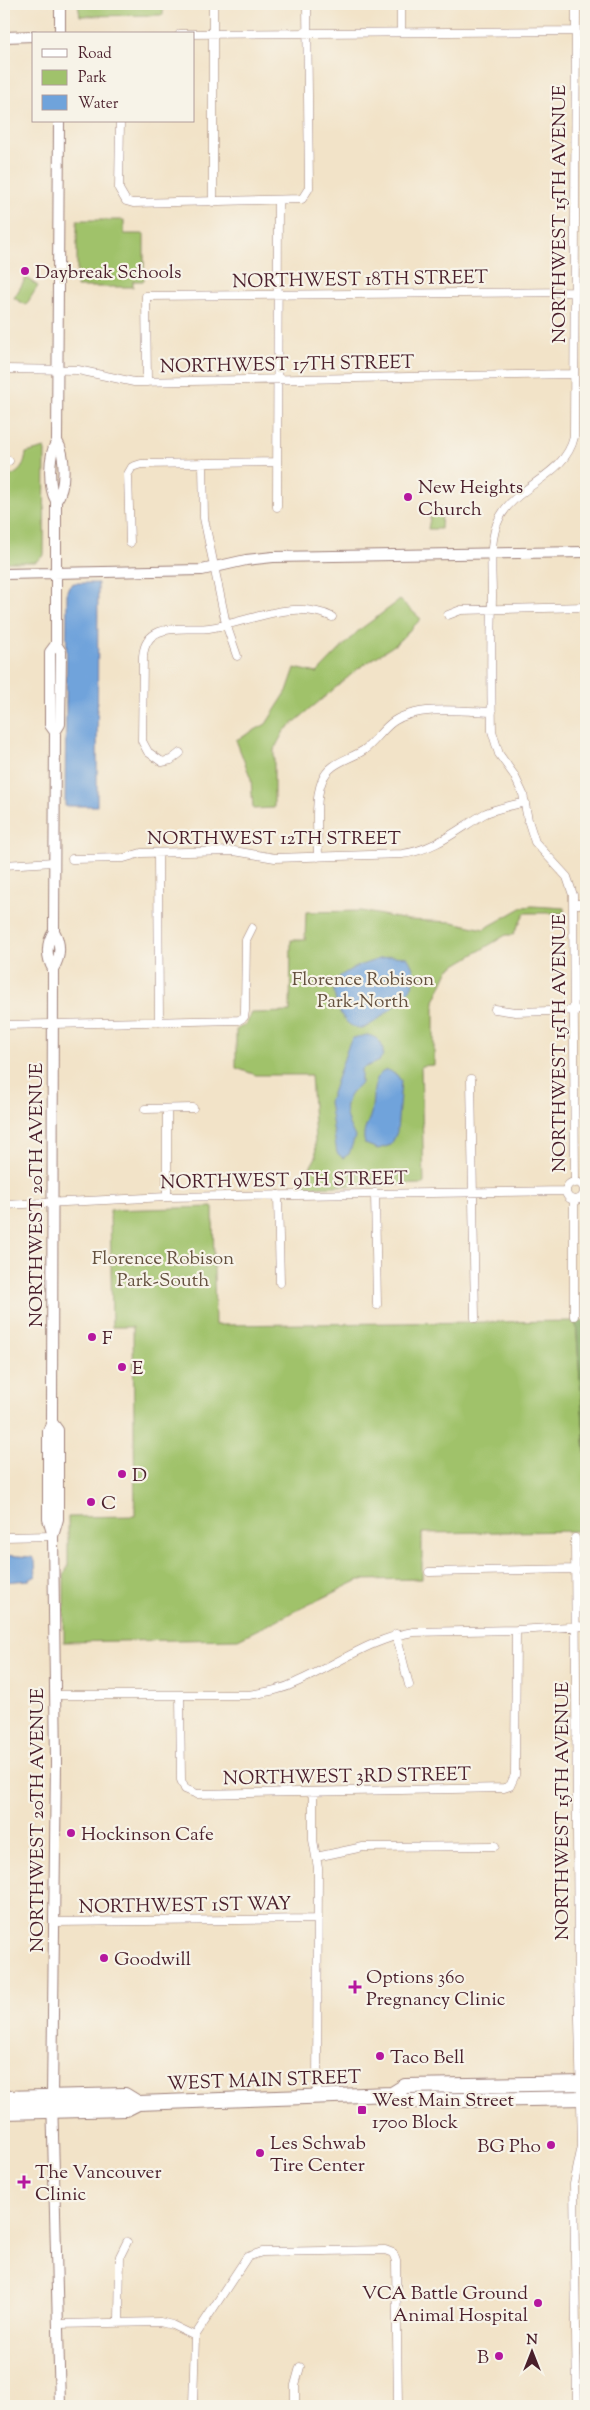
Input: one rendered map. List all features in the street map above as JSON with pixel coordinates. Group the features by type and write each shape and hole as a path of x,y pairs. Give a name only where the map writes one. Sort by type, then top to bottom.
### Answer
{"highway":[{"name":"WEST MAIN STREET","path":"392,2094 405,2086 583,2083"},
{"name":"WEST MAIN STREET","path":"4,2098 53,2104 126,2109 138,2103 392,2094 405,2101 584,2098"},
{"name":"WEST MAIN STREET","path":"4,2112 53,2104"}],"street":[{"path":"60,4 60,32"},
{"path":"213,4 213,202"},
{"path":"120,122 119,189 123,199 133,203 299,201 304,198 309,188 306,4"},
{"path":"401,4 401,32"},
{"name":"NORTHWEST 15TH AVENUE","path":"575,1183 574,904 567,876 535,842 525,802 514,775 499,754 492,731 492,554 494,536 501,516 518,496 557,467 572,449 575,425 573,374 576,4"},
{"path":"195,34 576,31"},
{"path":"4,37 32,36"},
{"name":"NORTHWEST 20TH AVENUE","path":"59,122 57,441 62,449 62,493 56,501 56,644 50,652 50,724 55,732 54,931 59,940 59,961 54,969 52,1024 52,1422 58,1430 58,1519 52,1536 55,1695 53,2104 60,2406"},
{"path":"277,507 278,201"},
{"name":"NORTHWEST 18TH STREET","path":"147,382 146,296 574,292"},
{"name":"NORTHWEST 17TH STREET","path":"4,369 58,369 99,373 119,380 147,382 277,378 573,374"},
{"path":"130,543 128,474 132,467 140,464 277,462"},
{"path":"203,463 204,518 226,624 237,656"},
{"path":"4,574 202,570 246,560 273,557 586,552"},
{"path":"448,615 461,610 586,607 586,650"},
{"path":"180,753 171,760 162,762 148,752 142,741 142,656 150,639 165,630 202,629 264,613 319,610 332,617"},
{"path":"318,857 319,792 326,774 336,764 364,750 384,728 399,718 422,712 492,712"},
{"name":"NORTHWEST 12TH STREET","path":"72,859 107,859 158,853 234,851 261,857 392,855 419,851 451,837 491,811 525,802"},
{"path":"158,853 159,1022"},
{"path":"4,865 54,862"},
{"path":"574,904 586,904"},
{"path":"4,1024 235,1021 244,1017 246,940 252,928"},
{"path":"495,1008 515,1012 586,1010"},
{"path":"471,1079 475,1318"},
{"path":"167,1108 167,1197"},
{"path":"145,1109 193,1108"},
{"path":"575,1183 582,1186 585,1191 580,1198 574,1200 567,1196 566,1191 569,1184 575,1183"},
{"name":"NORTHWEST 9TH STREET","path":"4,1205 52,1201 167,1197 566,1191"},
{"path":"375,1193 377,1305"},
{"path":"278,1195 280,1283"},
{"path":"574,1200 574,1316"},
{"path":"4,1537 52,1536"},
{"name":"NORTHWEST 15TH AVENUE","path":"575,1538 576,1739 584,2098 582,2146 574,2184 577,2294 577,2406"},
{"path":"429,1572 576,1569"},
{"path":"55,1695 250,1695 273,1691 296,1683 376,1641 396,1634 430,1631 516,1630 586,1626"},
{"name":"NORTHWEST 3RD STREET","path":"180,1696 180,1771 185,1789 197,1794 497,1789 510,1786 515,1775 516,1630"},
{"path":"396,1634 409,1685"},
{"path":"576,1739 586,1739"},
{"path":"313,1792 318,1919 317,2096"},
{"path":"316,1857 363,1847 494,1846"},
{"name":"NORTHWEST 1ST WAY","path":"54,1922 318,1919"},
{"path":"119,2322 120,2256 127,2242"},
{"path":"193,2406 195,2336 246,2255 262,2252 386,2250 395,2257 398,2406"},
{"path":"577,2294 586,2294"},
{"path":"58,2324 166,2323 195,2336"},
{"path":"295,2406 295,2385 300,2366"}],"green space":[{"path":"78,4 163,4 163,15 80,16"},
{"path":"77,220 124,220 124,234 144,234 144,281 133,281 133,287 77,287"},
{"path":"26,278 38,286 26,305 14,298"},
{"path":"45,448 44,555 35,562 4,562 4,476 13,475 20,470 26,453"},
{"path":"432,508 442,508 441,529 428,529"},
{"path":"400,600 421,619 396,644 359,668 284,731 274,750 274,808 253,809 251,779 236,740 266,724 287,691 295,668 317,673 358,631"},
{"name":"Florence Robison Park-North","path":"523,907 564,908 564,913 525,913 513,935 506,935 449,969 434,1001 434,1065 421,1066 424,1184 299,1187 316,1157 311,1075 256,1075 236,1068 236,1030 246,1024 252,1013 290,1012 291,940 305,940 306,912 361,911 408,920 452,922 484,929"},
{"name":"Florence Robison Park-South","path":"213,1207 215,1325 576,1321 585,1452 586,1531 422,1533 422,1579 359,1580 238,1639 64,1642 64,1576 68,1566 68,1517 135,1516 133,1327 112,1327 110,1210"},
{"path":"576,1321 586,1321 586,1452 585,1452"},
{"path":"584,2308 586,2308 586,2406 585,2406"}],"water":[{"path":"74,583 98,583 97,806 65,806 67,591 69,586"},
{"path":"389,956 407,957 414,972 414,982 406,994 375,1022 363,1028 356,1028 344,1019 340,1012 335,996 334,982 352,969"},
{"path":"367,1035 379,1041 383,1055 379,1061 361,1069 361,1083 351,1093 347,1101 346,1117 355,1137 349,1154 343,1158 337,1153 329,1102 349,1044 353,1038"},
{"path":"387,1070 397,1075 401,1081 397,1132 391,1145 378,1149 365,1144 364,1135 371,1113 376,1082 378,1077"},
{"path":"4,1555 32,1557 35,1561 36,1576 29,1580 4,1582"}],"place":[{"name":"Daybreak Schools","path":"25,271"},
{"name":"New Heights Church","path":"408,497"},
{"name":"F","path":"92,1337"},
{"name":"E","path":"122,1367"},
{"name":"D","path":"122,1474"},
{"name":"C","path":"91,1502"},
{"name":"Hockinson Cafe","path":"71,1833"},
{"name":"Goodwill","path":"104,1958"},
{"name":"Options 360 Pregnancy Clinic","path":"355,1987"},
{"name":"Taco Bell","path":"380,2056"},
{"name":"West Main Street 1700 Block","path":"362,2110"},
{"name":"BG Pho","path":"551,2145"},
{"name":"Les Schwab Tire Center","path":"260,2153"},
{"name":"The Vancouver Clinic","path":"24,2182"},
{"name":"VCA Battle Ground Animal Hospital","path":"538,2303"},
{"name":"B","path":"499,2356"}]}
